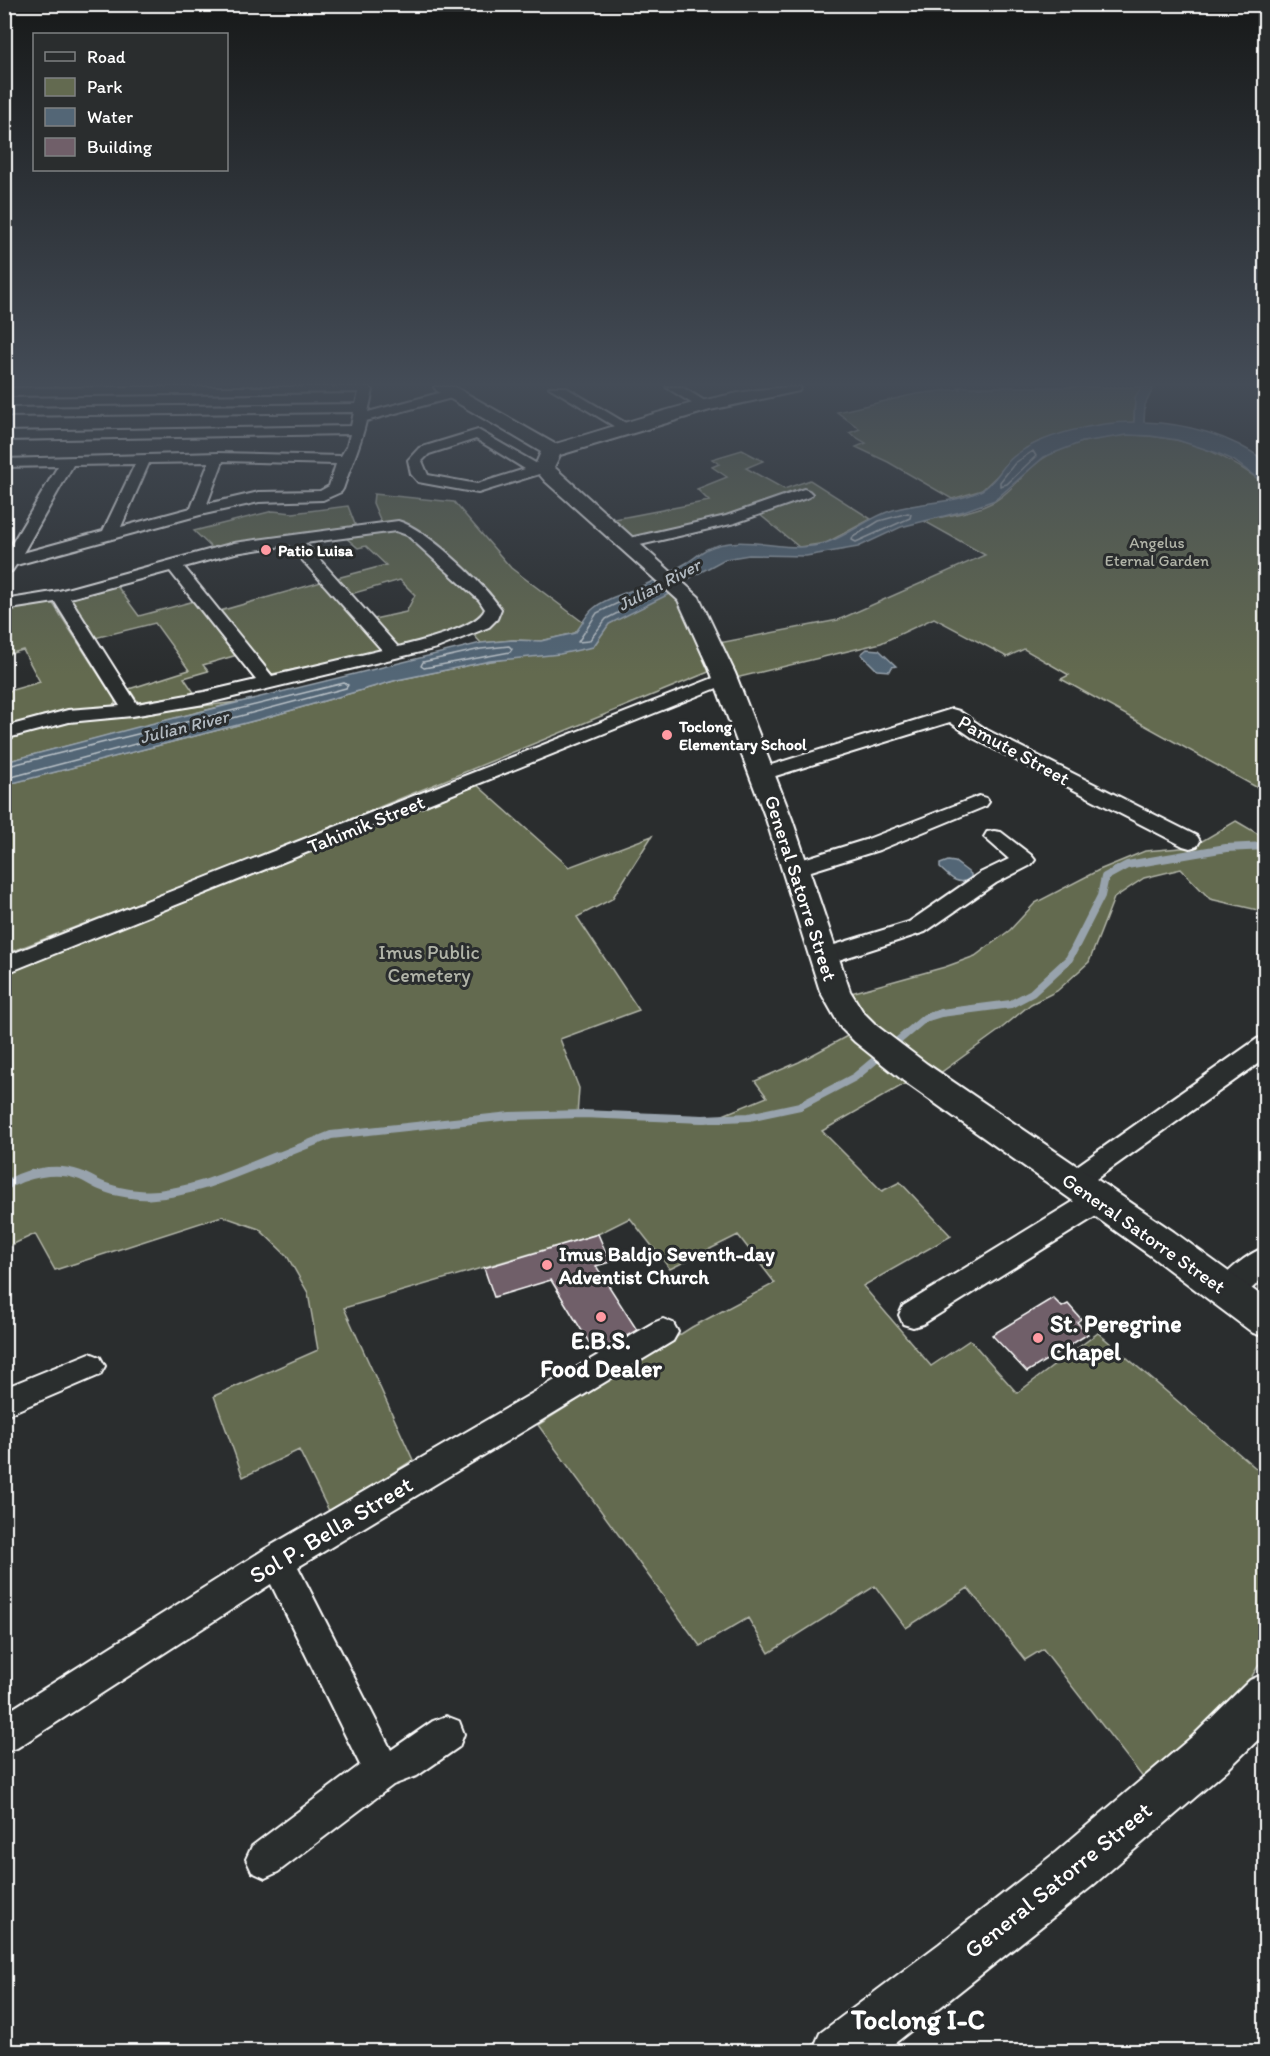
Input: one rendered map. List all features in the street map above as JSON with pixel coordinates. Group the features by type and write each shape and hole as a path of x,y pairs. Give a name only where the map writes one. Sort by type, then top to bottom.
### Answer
{"street":[{"path":"8,565 55,483"},
{"path":"110,534 133,483"},
{"path":"197,511 208,483"},
{"path":"267,496 272,483"},
{"path":"8,565 197,511 267,496 323,495 333,492 338,483"},
{"path":"445,483 478,489 501,483"},
{"name":"General Satorre Street","path":"559,483 681,590 690,602 726,678 762,774 823,957 841,1003 852,1020 866,1034 916,1073 1228,1291 1266,1321"},
{"path":"627,543 730,520 804,494"},
{"path":"4,605 60,596 234,548 387,526 406,528 490,603 493,609 491,615 465,632 431,644 204,698 132,710 69,716 4,733"},
{"path":"293,540 393,652"},
{"path":"174,564 267,682"},
{"path":"60,596 132,710"},
{"name":"Tahimik Street","path":"4,966 726,678"},
{"name":"Pamute Street","path":"762,774 952,715 980,734 1190,841"},
{"path":"795,869 872,845 979,802"},
{"path":"823,957 917,927 988,878 1024,860 994,837"},
{"path":"913,1315 1086,1191 1146,1128 1266,1045"},
{"path":"1228,1291 1266,1258"},
{"name":"Sol P. Bella Street","path":"4,1735 277,1561 663,1332"},
{"path":"4,1402 90,1366"},
{"path":"277,1561 382,1771"},
{"name":"General Satorre Street","path":"839,2052 936,1979 1094,1854 1223,1741 1265,1697"},
{"path":"265,1859 382,1771 404,1763 446,1734"}],"green space":[{"path":"712,483 773,483 784,489 801,483 815,483 871,519 826,543 799,547 754,510 634,539 610,520 709,501 697,489"},
{"path":"924,483 989,483 982,490 952,499"},
{"name":"Angelus Eternal Garden","path":"1015,483 1265,484 1265,792 1061,679 1069,675 1024,649 1007,657 934,618 881,643 736,678 719,643 838,620 985,555 924,521 987,505"},
{"path":"374,494 454,502 511,568 584,623 575,633 541,641 513,640 481,643 472,633 498,609 415,530 382,524 373,503"},
{"path":"348,506 356,527 212,548 194,531 273,511 293,513"},
{"path":"403,530 479,599 486,610 479,619 459,632 398,648 374,619 406,612 415,595 400,580 351,594 337,578 386,565 366,546 358,548 345,537"},
{"path":"321,582 385,651 272,674 220,611"},
{"path":"117,586 139,616 194,601 237,655 203,665 208,671 184,678 195,694 138,702 129,689 189,670 155,623 95,638 70,599"},
{"path":"673,590 679,596 711,671 248,861 5,954 4,785 261,719 397,680 490,661 593,647 609,624"},
{"path":"52,602 115,700 115,704 108,708 44,715 5,727 5,692 40,682 23,650 5,655 5,627 8,626 5,610"},
{"path":"238,702 5,762 5,737 65,721"},
{"name":"Imus Public Cemetery","path":"476,784 569,867 652,836 612,899 577,917 639,1010 560,1039 579,1088 577,1116 706,1122 767,1097 755,1081 799,1062 851,1034 910,1081 822,1131 882,1191 900,1182 951,1236 863,1286 931,1366 970,1340 1017,1393 1098,1333 1265,1476 1265,1655 1246,1686 1219,1714 1144,1779 1043,1649 1025,1660 968,1588 906,1628 875,1586 769,1653 748,1618 700,1646 538,1425 692,1327 775,1283 738,1235 670,1269 630,1218 598,1234 344,1308 413,1460 330,1513 299,1450 243,1477 214,1396 318,1350 308,1293 287,1256 259,1229 222,1216 55,1270 35,1234 5,1248 5,970"},
{"path":"1236,821 1258,834 1265,830 1265,909 1262,911 1210,899 1181,869 1144,878 1114,898 1089,962 1057,991 1031,1004 936,1076 864,1018 851,993 945,967 975,956 1010,930 1035,903 1099,870 1145,851 1192,847"}],"water":[{"name":"Julian River","path":"991,483 1014,483 995,500 964,511 901,527 858,547 806,556 749,555 725,559 686,580 669,594 609,624 593,647 560,654 490,661 397,680 261,719 5,785 5,762 481,643 513,640 541,641 575,633 591,610 599,605 655,580 707,549 722,544 737,542 813,546 836,539 893,510 961,498 987,487"},
{"path":"867,649 879,650 896,666 890,671 877,670 861,654"},
{"path":"948,861 955,862 971,874 971,879 962,882 951,877 940,868 940,864"}],"building":[{"path":"598,1234 610,1262 596,1266 637,1330 596,1354 551,1280 494,1297 484,1268"},
{"name":"St. Peregrine Chapel","path":"1053,1298 1062,1307 1068,1304 1081,1319 1077,1322 1088,1334 1027,1372 992,1335"}],"waterway":[{"path":"274,1158 331,1135 510,1116 583,1114 703,1119 749,1117 800,1106 855,1077 925,1018 941,1013 1011,1004 1032,993 1069,959 1101,896 1105,877 1127,865 1226,848 1266,846"},
{"path":"4,1187 30,1175 60,1172 79,1175 120,1192 149,1195 199,1186 278,1156"}],"place":[{"name":"Patio Luisa","path":"266,550"},
{"name":"Toclong Elementary School","path":"667,735"},
{"name":"Imus Baldjo Seventh-day Adventist Church","path":"547,1265"},
{"name":"E.B.S. Food Dealer","path":"601,1317"},
{"name":"St. Peregrine Chapel","path":"1038,1338"}],"district":[{"name":"Toclong I-C","path":"918,2020"}]}
